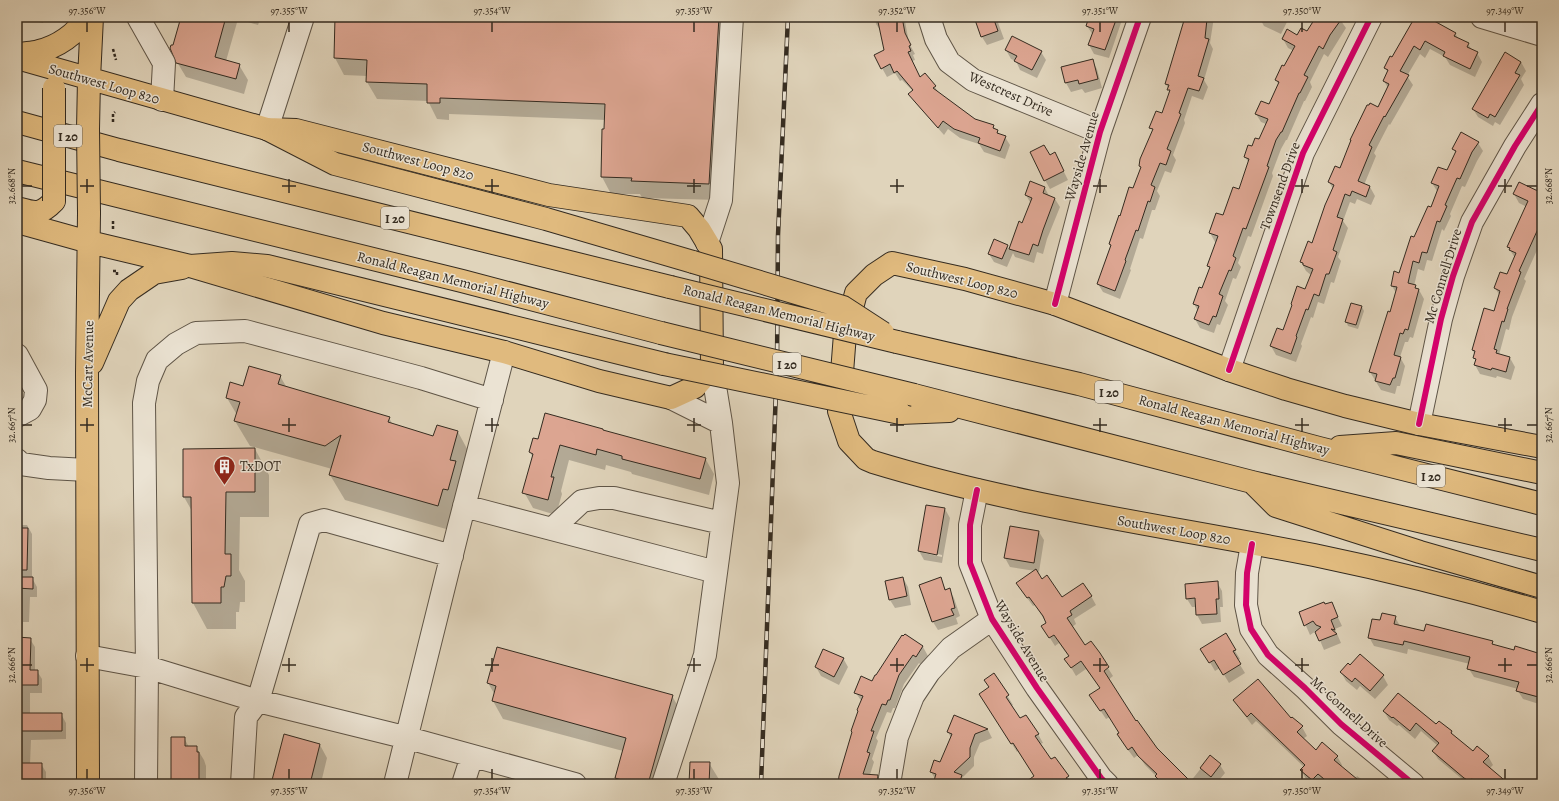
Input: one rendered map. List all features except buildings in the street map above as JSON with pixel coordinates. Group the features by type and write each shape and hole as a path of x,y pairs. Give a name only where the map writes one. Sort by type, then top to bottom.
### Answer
{"main road":[{"path":"17,57 40,51 62,41 82,25 86,17"},
{"name":"McCart Avenue","path":"88,784 87,373 90,213 88,110 92,17"},
{"name":"Southwest Loop 820","path":"17,57 43,67 267,128 296,130 549,195 688,216 699,229 711,249 712,368"},
{"path":"17,208 36,213 47,208 54,201 54,88 51,75 43,67"},
{"name":"Ronald Reagan Memorial Highway","path":"17,122 127,152 670,287 1078,384 1319,448 1542,504"},
{"path":"267,128 335,164 546,219 843,308 897,342"},
{"name":"Ronald Reagan Memorial Highway","path":"17,171 462,281 661,333 914,395 967,410 1252,482 1542,550"},
{"path":"17,222 90,242 190,266 383,323 504,352 599,382 671,398 695,387 712,368"},
{"path":"87,373 119,300 129,290 154,273 190,266 232,263 267,266 664,364 900,413 967,410"},
{"name":"Southwest Loop 820","path":"1542,447 1420,424 1345,406 1286,389 1229,370 1055,304 966,279 892,263 874,275 856,293 845,334 839,411 849,441 866,459 873,462 922,477 977,490 1091,514 1362,565 1542,612"},
{"path":"1319,448 1396,443 1542,473"},
{"path":"1252,482 1276,506 1420,552 1542,587"}],"street":[{"path":"138,17 164,63 162,100"},
{"path":"267,128 303,17"},
{"path":"707,243 721,200 732,17"},
{"name":"Westcrest Drive","path":"929,17 936,39 950,62 973,80 1100,132"},
{"name":"Wayside Avenue","path":"1055,304 1100,132 1140,17"},
{"name":"Townsend Drive","path":"1229,370 1303,154 1371,17"},
{"path":"1482,17 1542,34"},
{"name":"Mc Connell Drive","path":"1420,424 1441,319 1453,276 1472,222 1515,146 1542,104"},
{"path":"146,784 147,667 144,403 148,382 157,360 176,344 196,333 245,331 421,378 492,400"},
{"path":"395,784 408,738 464,506 504,352"},
{"path":"17,355 36,390 35,400 30,409 17,416"},
{"path":"663,784 705,655 728,483 721,423 712,368"},
{"path":"671,398 721,423"},
{"path":"17,460 21,464 87,470"},
{"name":"Wayside Avenue","path":"977,490 970,525 970,562 992,619 1037,688 1101,778 1107,784"},
{"path":"552,528 582,501 599,498 614,498 722,524"},
{"path":"464,506 716,572"},
{"path":"242,784 246,716 258,701 310,524 324,520 452,556"},
{"name":"Mc Connell Drive","path":"1252,544 1247,573 1246,605 1251,629 1268,655 1305,688 1341,724 1413,784"},
{"path":"889,784 897,737 913,696 929,672 951,648 992,619"},
{"path":"87,656 147,667 258,701 408,738 575,784"},
{"path":"463,784 472,756"}],"path":[{"path":"113,49 116,60"},
{"path":"113,122 113,114 115,112"}],"railway":[{"path":"761,784 777,364 778,235 788,17"}],"cycle path":[{"path":"1055,304 1100,132 1140,17"},
{"path":"1229,370 1303,153 1371,17"},
{"path":"1419,424 1441,319 1453,276 1472,222 1515,146 1542,104"},
{"path":"977,490 970,525 970,563 992,619 1037,688 1101,778 1107,784"},
{"path":"1252,544 1247,573 1246,605 1251,629 1268,655 1305,688 1341,724 1413,784"}],"place":[{"name":"TxDOT","path":"225,486"}]}
